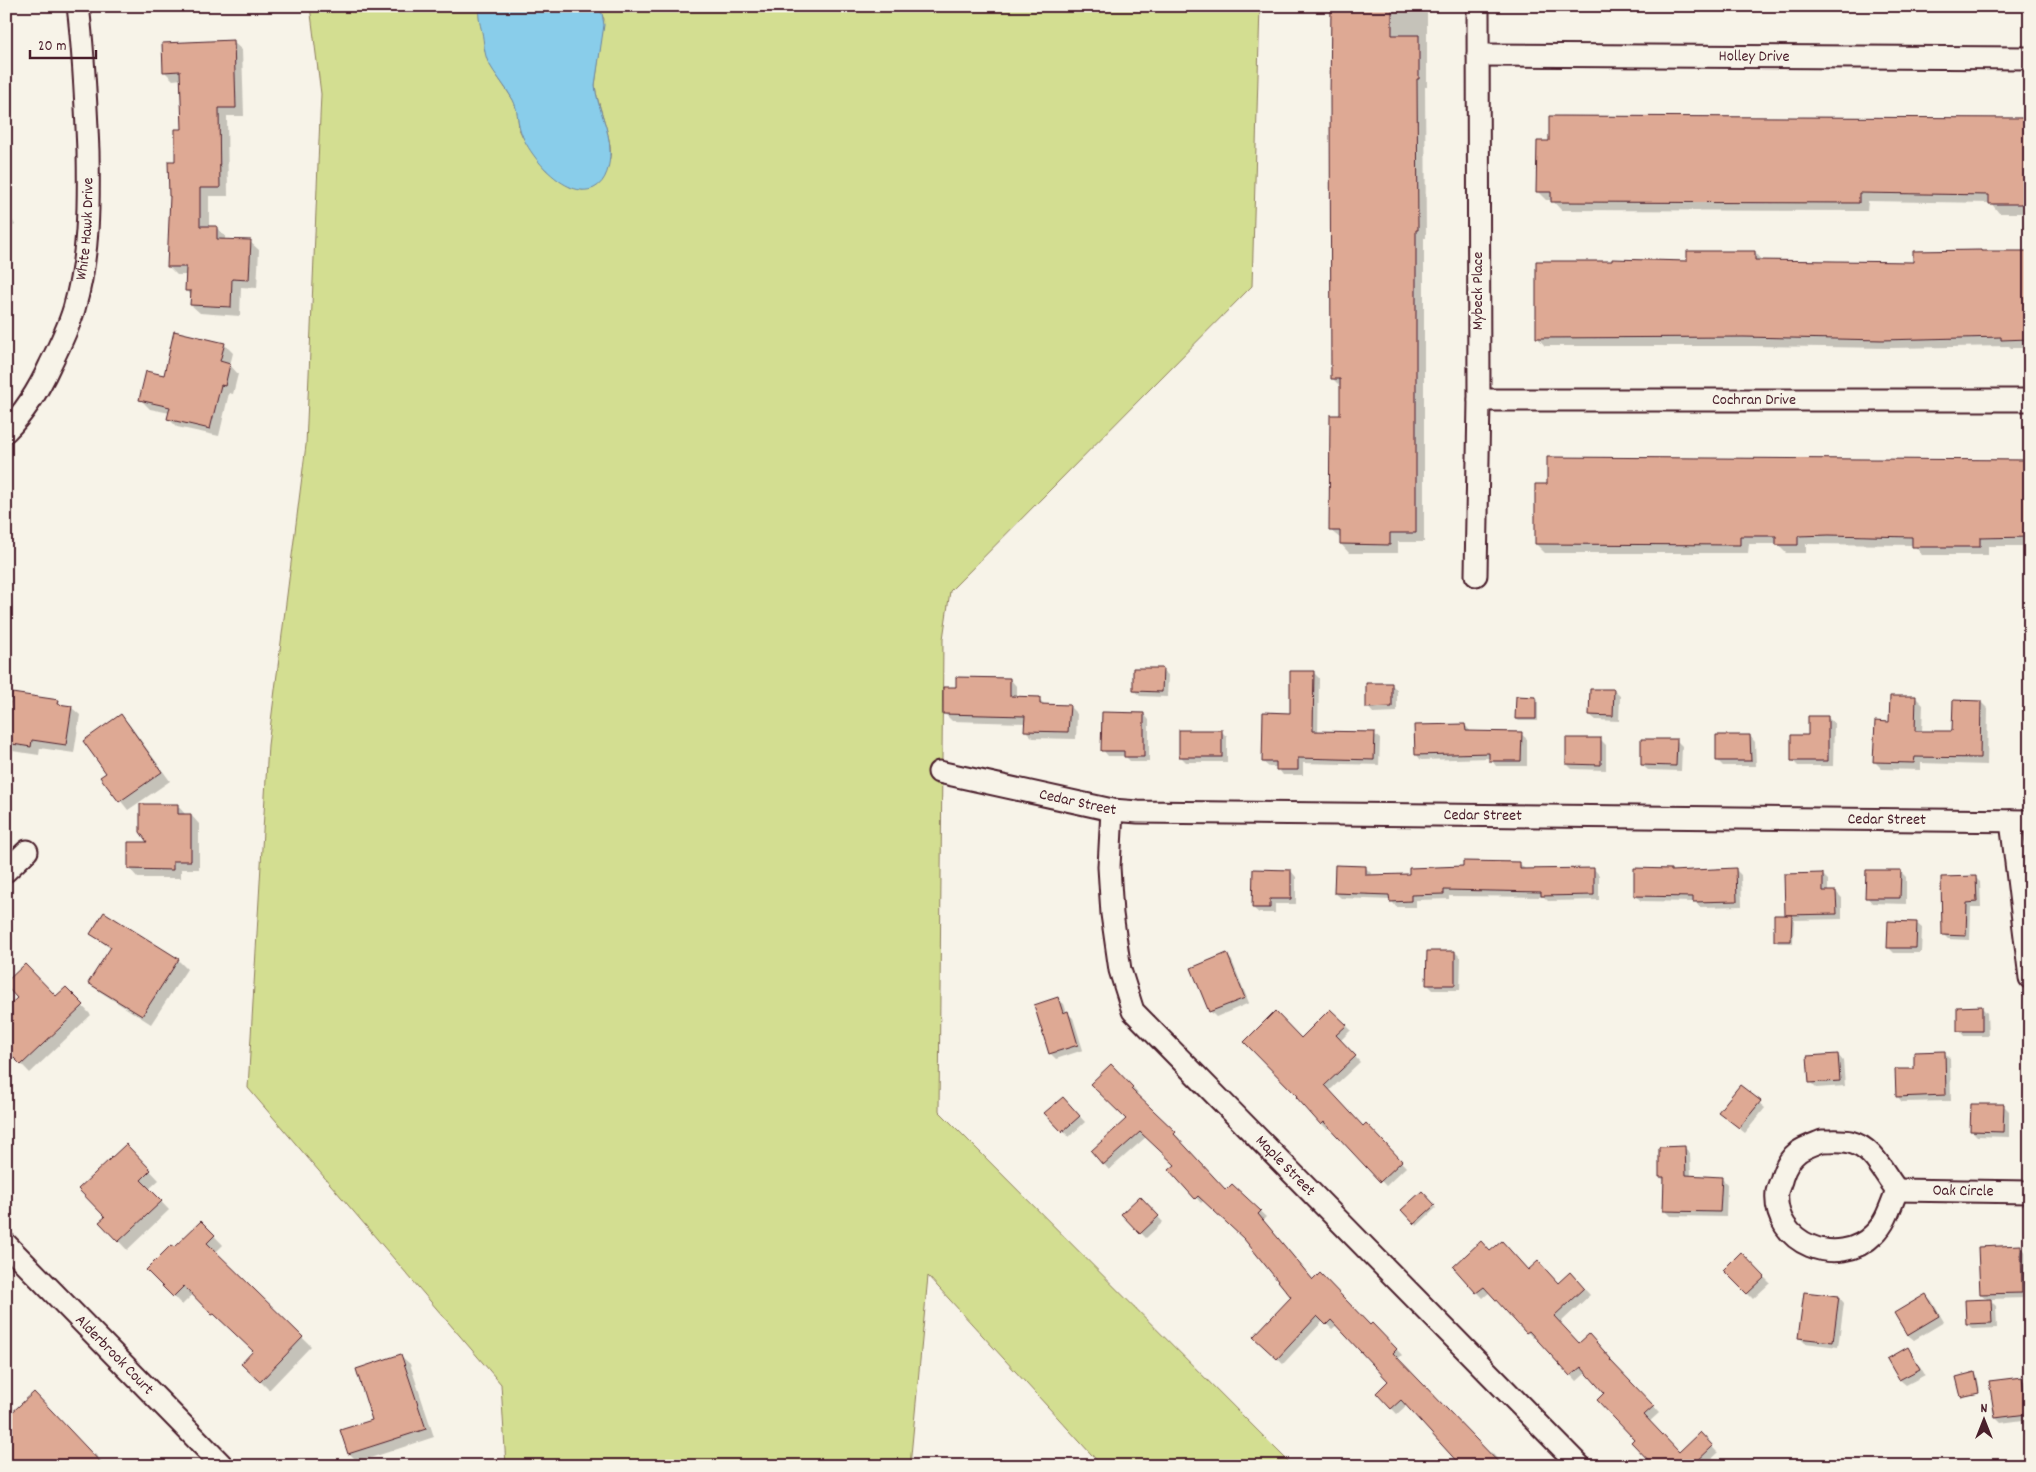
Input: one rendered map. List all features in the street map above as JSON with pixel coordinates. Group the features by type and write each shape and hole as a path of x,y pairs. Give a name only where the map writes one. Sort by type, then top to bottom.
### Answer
{"street":[{"name":"White Hawk Drive","path":"6,431 22,415 43,380 74,311 80,284 87,241 89,204 87,113 78,6"},
{"name":"Mybeck Place","path":"1476,575 1480,400 1478,6"},
{"name":"Holley Drive","path":"1478,56 2030,58"},
{"name":"Cochran Drive","path":"1480,400 2030,400"},
{"name":"Cedar Street","path":"939,772 1112,810 1138,812 2021,821"},
{"name":"Maple Street","path":"1112,810 1109,866 1112,914 1120,970 1133,1011 1580,1466"},
{"path":"2021,821 2030,978"},
{"path":"6,871 27,851"},
{"path":"1822,1141 1851,1142 1866,1150 1880,1163 1897,1190 1884,1221 1874,1234 1859,1246 1836,1252 1825,1251 1807,1245 1797,1238 1784,1224 1777,1192 1785,1167 1798,1152 1822,1141"},
{"name":"Oak Circle","path":"1897,1190 2030,1192"},
{"name":"Alderbrook Court","path":"6,1244 223,1466"}],"green space":[{"path":"310,6 480,6 490,65 514,101 517,108 519,129 524,139 546,170 570,187 583,190 604,168 609,161 610,154 608,135 595,85 604,19 598,8 593,6 1260,6 1252,286 950,591 943,639 939,1111 1293,1466 1102,1466 928,1276 910,1466 506,1466 501,1384 248,1088 268,745 306,445 321,94"}],"water":[{"path":"480,6 593,6 602,13 604,25 595,85 608,135 610,152 605,177 594,188 583,190 571,188 549,172 530,150 520,129 513,100 487,59 479,19"}],"building":[{"path":"1331,6 1392,6 1392,35 1419,35 1419,79 1417,79 1418,230 1416,230 1416,533 1390,533 1390,545 1340,544 1340,531 1329,531 1330,415 1340,415 1340,379 1331,379"},
{"path":"234,40 236,108 219,108 220,188 200,188 200,226 217,226 217,239 251,240 249,280 232,279 231,307 190,305 191,291 185,291 186,267 167,267 170,196 168,161 175,161 175,129 182,129 180,71 163,72 162,43"},
{"path":"1549,116 2030,118 2030,204 1989,204 1989,195 1859,193 1859,203 1551,202 1551,192 1536,192 1537,141 1549,141"},
{"path":"1687,251 1755,251 1755,260 1913,262 1913,251 2030,251 2030,339 2001,340 2001,337 1882,340 1744,337 1536,338 1536,261 1612,261 1612,259 1687,261"},
{"path":"174,331 225,343 220,361 230,364 225,386 221,385 210,429 167,419 170,407 139,400 146,371 164,375"},
{"path":"1547,457 2030,460 2030,537 1980,538 1980,547 1912,547 1912,537 1829,535 1798,536 1798,545 1776,545 1776,536 1740,536 1740,545 1535,544 1535,484 1547,484"},
{"path":"1133,668 1163,668 1162,692 1133,691"},
{"path":"1290,671 1314,671 1313,731 1375,732 1374,760 1298,758 1298,770 1276,770 1276,762 1262,762 1263,712 1290,713"},
{"path":"956,677 1010,678 1010,696 1040,697 1040,704 1070,705 1068,732 1024,731 1025,716 943,714 943,687 956,687"},
{"path":"1366,683 1392,683 1392,707 1366,708"},
{"path":"1590,689 1614,689 1613,716 1589,715"},
{"path":"12,693 59,700 58,704 72,706 66,745 32,740 31,747 6,743 6,711 9,712"},
{"path":"1516,696 1536,697 1536,719 1515,719"},
{"path":"1890,696 1916,696 1915,731 1952,731 1953,700 1981,701 1980,758 1915,757 1914,763 1873,762 1875,721 1889,722"},
{"path":"1102,712 1144,713 1144,757 1124,757 1124,751 1101,751"},
{"path":"121,714 162,772 119,802 100,777 106,773 83,741"},
{"path":"1808,716 1828,716 1828,761 1791,761 1791,735 1808,735"},
{"path":"1465,724 1466,731 1522,732 1521,761 1489,761 1489,753 1415,755 1414,725"},
{"path":"1179,730 1222,730 1222,757 1179,757"},
{"path":"1716,735 1750,735 1751,761 1716,761"},
{"path":"1566,738 1601,738 1601,765 1566,764"},
{"path":"1641,739 1677,739 1676,766 1641,765"},
{"path":"140,804 178,804 178,814 191,814 191,861 173,861 173,870 128,869 128,842 147,842 140,832"},
{"path":"1463,861 1520,862 1520,869 1594,868 1594,895 1541,896 1541,892 1444,890 1444,894 1411,895 1411,901 1390,902 1389,895 1334,893 1335,865 1366,866 1366,875 1409,874 1409,868 1463,866"},
{"path":"1634,868 1671,869 1671,871 1736,868 1737,901 1693,902 1693,897 1634,896"},
{"path":"1253,869 1291,870 1291,899 1270,899 1270,908 1252,908"},
{"path":"1866,870 1901,870 1900,898 1865,898"},
{"path":"1823,873 1823,891 1836,891 1837,914 1785,915 1784,874"},
{"path":"1976,876 1977,902 1967,903 1966,936 1942,935 1941,877"},
{"path":"104,912 179,959 142,1016 88,983 111,947 90,934"},
{"path":"1774,915 1792,915 1791,941 1774,941"},
{"path":"1888,921 1917,922 1916,948 1887,948"},
{"path":"1427,951 1455,951 1455,985 1426,985"},
{"path":"1227,953 1245,998 1209,1012 1191,968"},
{"path":"25,964 56,996 66,987 84,1005 21,1065 6,1050 6,1008 17,998 6,986 6,982"},
{"path":"1058,997 1063,1013 1068,1011 1078,1045 1049,1054 1034,1005"},
{"path":"1982,1006 1982,1031 1957,1031 1957,1007"},
{"path":"1330,1009 1347,1025 1336,1035 1356,1056 1325,1085 1363,1126 1366,1123 1402,1161 1380,1182 1324,1122 1321,1125 1297,1096 1244,1042 1275,1011 1301,1038"},
{"path":"1945,1051 1946,1095 1896,1097 1895,1069 1914,1069 1914,1052"},
{"path":"1838,1054 1840,1081 1809,1083 1807,1056"},
{"path":"1111,1064 1133,1087 1131,1089 1176,1132 1174,1134 1226,1190 1232,1184 1261,1211 1258,1214 1313,1280 1320,1273 1370,1325 1372,1323 1397,1349 1393,1353 1502,1466 1461,1466 1401,1400 1391,1409 1376,1393 1388,1381 1331,1320 1326,1325 1317,1316 1277,1359 1253,1337 1291,1297 1244,1239 1198,1196 1195,1199 1169,1170 1175,1165 1140,1132 1103,1165 1091,1151 1126,1119 1090,1084"},
{"path":"1740,1085 1761,1101 1739,1128 1718,1112"},
{"path":"1063,1097 1080,1116 1062,1132 1044,1113"},
{"path":"1971,1104 2004,1104 2003,1132 1970,1131"},
{"path":"126,1144 151,1170 141,1180 162,1201 118,1242 99,1222 105,1217 78,1189"},
{"path":"1685,1146 1686,1175 1722,1177 1720,1212 1663,1211 1664,1177 1659,1177 1659,1147"},
{"path":"1422,1191 1435,1205 1414,1224 1401,1210"},
{"path":"1140,1196 1159,1216 1140,1234 1121,1214"},
{"path":"201,1221 215,1235 207,1243 303,1337 260,1382 241,1364 253,1351 214,1314 212,1315 184,1286 173,1297 146,1270 171,1245 174,1247"},
{"path":"1481,1241 1490,1251 1502,1241 1528,1270 1538,1261 1558,1283 1570,1272 1584,1288 1554,1316 1579,1343 1589,1334 1610,1360 1654,1406 1644,1415 1679,1452 1700,1432 1713,1446 1692,1466 1654,1466 1631,1442 1634,1439 1597,1400 1604,1393 1581,1367 1570,1376 1529,1331 1526,1333 1484,1287 1476,1293 1453,1267"},
{"path":"2021,1245 2022,1293 1980,1294 1978,1247"},
{"path":"1741,1252 1765,1277 1747,1294 1723,1270"},
{"path":"1804,1292 1839,1296 1833,1342 1798,1338"},
{"path":"1926,1294 1939,1316 1907,1335 1894,1313"},
{"path":"1991,1299 1992,1323 1966,1324 1965,1300"},
{"path":"1908,1347 1920,1369 1899,1380 1887,1359"},
{"path":"401,1354 426,1429 348,1454 340,1430 372,1420 356,1369"},
{"path":"1975,1372 1979,1393 1961,1397 1956,1377"},
{"path":"2022,1377 2027,1414 1995,1418 1989,1381"},
{"path":"34,1392 104,1466 6,1466 6,1418"}]}
